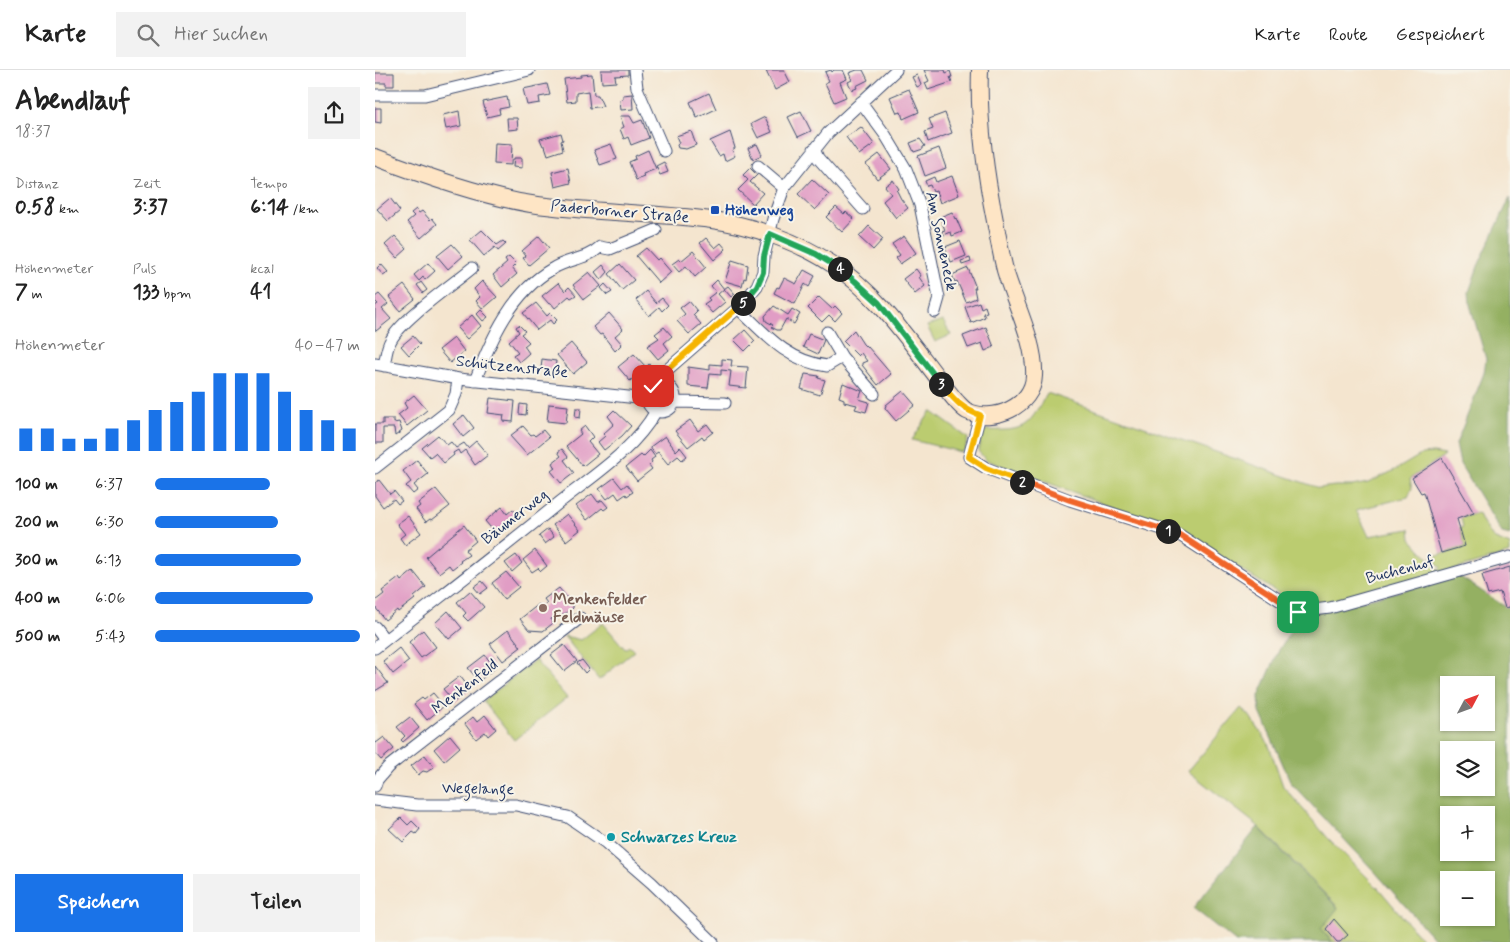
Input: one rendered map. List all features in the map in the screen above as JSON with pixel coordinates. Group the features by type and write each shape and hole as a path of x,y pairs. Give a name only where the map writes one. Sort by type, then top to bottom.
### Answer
{"main road":[{"path":"980,70 979,98 985,170 1005,268 1033,353 1035,378 1022,402 1004,412 980,415"},
{"name":"Paderborner Straße","path":"375,157 468,189 530,204 712,220 770,234 824,259 855,281 879,303 956,401 966,410 980,415"}],"street":[{"path":"375,95 425,95 529,70"},
{"path":"635,70 637,88 664,151"},
{"path":"661,383 674,391 675,402 665,412 656,411 648,404 649,390 661,383 668,369 738,308 757,286 763,272 764,256 773,219 784,188 828,133 896,70"},
{"name":"Am Sonneneck","path":"861,102 886,136 906,170 919,205 939,298 935,312"},
{"path":"814,149 818,158 863,210"},
{"path":"758,166 784,188"},
{"path":"475,381 484,358 511,306 529,286 553,268 593,254 600,247 610,249 656,230"},
{"path":"380,365 392,338 401,327 472,268"},
{"path":"738,308 776,345 790,355 815,365 827,366 841,357"},
{"path":"827,332 841,357 874,394"},
{"name":"Schützenstraße","path":"380,365 458,379 647,399"},
{"path":"375,468 449,410 456,394 458,379"},
{"path":"675,402 725,403"},
{"name":"Bäumerweg","path":"375,648 629,446 647,426 656,411"},
{"name":"Buchenhof","path":"980,415 969,457 986,468 1070,500 1178,534 1298,612 1330,608 1510,557"},
{"name":"Menkenfeld","path":"375,786 377,780 388,767 580,618"},
{"path":"375,627 385,640"},
{"name":"Wegelange","path":"375,800 417,805 516,805 568,817 606,843 652,883 713,942"}],"green space":[{"path":"1510,198 1510,535 1502,533 1460,464 1456,444 1484,373 1486,359 1470,305 1469,292 1478,266"},
{"path":"943,321 951,335 935,342 927,326"},
{"path":"1047,393 1319,488 1368,483 1422,454 1445,455 1410,479 1412,488 1408,497 1356,510 1369,536 1410,529 1411,539 1439,570 1441,568 1431,557 1465,547 1460,528 1463,527 1461,518 1477,513 1493,538 1510,545 1510,553 1363,597 1304,609 1179,531 986,460 978,451 983,430 1007,430 1023,426 1034,415"},
{"path":"931,411 968,438 965,449 961,452 912,440"},
{"path":"1459,576 1510,610 1510,942 1437,942 1376,873 1291,783 1260,712 1259,696 1279,650 1295,624 1305,615"},
{"path":"603,623 625,649 629,646 634,651 599,680 564,636 581,640"},
{"path":"535,660 567,698 514,740 483,701"},
{"path":"1241,708 1249,715 1268,743 1283,786 1327,837 1379,889 1424,942 1333,942 1321,929 1338,907 1258,826 1188,771"},
{"path":"1258,827 1338,908 1321,929 1332,942 1236,942 1193,908"}],"building":[{"path":"601,70 628,70 628,75 615,76 616,82 602,83"},
{"path":"784,70 790,82 775,90 766,71"},
{"path":"831,70 832,72 834,70 843,70 847,79 840,82 846,97 834,102 825,83 829,81 825,72"},
{"path":"863,70 868,80 852,90 848,82 852,80 849,73"},
{"path":"924,70 945,70 946,73 950,71 952,82 928,90 925,83 929,81"},
{"path":"375,73 394,73 394,86 386,86 386,83 375,83"},
{"path":"592,74 594,95 598,95 603,106 590,108 588,91 576,93 576,101 567,102 564,79"},
{"path":"917,75 921,85 917,87 912,77"},
{"path":"547,84 550,95 539,97 540,103 527,105 523,89"},
{"path":"909,89 919,112 903,119 901,112 897,113 890,97"},
{"path":"709,93 716,109 697,118 690,102"},
{"path":"632,94 633,109 621,110 620,100 623,99 623,95"},
{"path":"507,97 509,107 499,109 500,114 487,117 483,102"},
{"path":"375,108 381,108 381,123 375,122"},
{"path":"459,111 461,126 446,129 443,115"},
{"path":"801,111 811,131 798,137 788,117"},
{"path":"945,113 952,133 928,142 925,132 933,129 929,119"},
{"path":"620,116 630,116 634,123 642,120 649,138 631,145 628,137 624,139 620,129 624,127"},
{"path":"765,117 772,132 758,138 751,124"},
{"path":"507,118 517,118 518,129 508,130"},
{"path":"861,127 874,144 859,155 846,137"},
{"path":"691,131 696,145 686,149 678,148 677,145 679,143 676,136"},
{"path":"730,132 735,148 732,150 735,156 725,161 723,154 719,156 710,141"},
{"path":"561,133 563,150 548,155 540,139"},
{"path":"920,139 925,146 923,149 914,152 910,143"},
{"path":"495,143 512,144 511,165 494,164"},
{"path":"611,144 617,159 600,165 594,150"},
{"path":"757,144 762,155 753,159 748,148"},
{"path":"939,148 946,168 925,176 918,156"},
{"path":"648,150 656,169 643,174 644,177 636,180 629,162 636,159 635,156"},
{"path":"879,154 891,169 877,179 866,164"},
{"path":"514,158 522,158 522,168 513,167"},
{"path":"664,162 668,172 660,175 656,166"},
{"path":"568,168 571,183 555,187 552,172"},
{"path":"750,168 757,175 750,182 763,193 753,204 738,190 748,180 743,175"},
{"path":"952,176 959,195 940,203 936,191 933,192 930,185 927,186 925,181 934,177 936,182"},
{"path":"812,179 829,195 815,210 798,194"},
{"path":"893,180 899,189 897,191 901,199 908,208 896,218 883,201 891,194 885,186"},
{"path":"390,198 400,211 388,221 377,209"},
{"path":"836,207 854,219 842,232 826,217"},
{"path":"416,209 419,213 422,211 430,220 432,218 437,224 421,238 407,222 414,216 411,213"},
{"path":"952,212 962,232 952,236 951,232 944,235 942,231 945,230 940,217"},
{"path":"869,226 883,239 873,250 859,237"},
{"path":"482,230 497,245 503,241 506,244 498,251 495,247 484,256 470,240"},
{"path":"395,236 407,249 397,258 385,245"},
{"path":"539,236 549,248 529,265 523,258 526,256 522,251"},
{"path":"904,236 916,253 900,264 896,258 900,255 892,244"},
{"path":"706,238 715,248 721,243 726,249 714,260 700,243"},
{"path":"960,241 966,256 951,262 945,247"},
{"path":"452,244 463,256 448,269 437,256"},
{"path":"646,248 657,260 659,258 671,272 659,283 636,256"},
{"path":"693,251 706,267 695,277 686,266 679,272 672,264 679,259 681,261"},
{"path":"509,257 516,264 512,268 517,274 502,287 493,275 507,263 505,260"},
{"path":"970,258 971,262 962,265 961,261"},
{"path":"732,260 748,265 746,279 744,278 742,286 725,281"},
{"path":"428,263 435,271 425,280 423,277 419,281 414,275"},
{"path":"381,264 388,272 383,275 377,268"},
{"path":"620,264 634,280 622,290 609,274"},
{"path":"603,265 608,272 601,280 595,272"},
{"path":"968,268 976,288 974,288 976,298 966,302 957,281 955,282 952,275"},
{"path":"916,269 925,286 915,294 903,279"},
{"path":"804,270 815,276 809,287 805,284 795,304 774,293 784,278 796,284"},
{"path":"589,272 601,286 584,299 573,285"},
{"path":"717,280 724,289 718,294 725,302 712,313 704,304 716,292 711,286"},
{"path":"482,281 497,297 483,309 476,301 480,297 474,289"},
{"path":"421,282 427,290 423,293 417,285"},
{"path":"558,283 565,291 569,287 576,295 571,298 569,296 555,308 542,296"},
{"path":"605,284 612,292 607,295 601,288"},
{"path":"404,285 415,299 400,311 389,297"},
{"path":"728,286 735,294 731,297 724,289"},
{"path":"646,291 656,303 662,298 668,305 662,311 659,307 649,316 636,300"},
{"path":"379,294 388,304 382,309 391,319 376,331 375,306 378,304 375,301 375,297"},
{"path":"819,297 832,309 835,306 842,313 835,321 829,315 822,322 808,308"},
{"path":"689,301 697,311 693,315 701,324 689,334 677,321 685,314 680,308"},
{"path":"979,302 981,308 985,306 987,312 983,313 985,317 971,323 965,307"},
{"path":"536,303 547,316 550,313 557,320 553,324 550,320 537,330 523,313"},
{"path":"774,306 788,315 792,309 800,314 794,324 786,319 780,330 777,330 771,327 773,325 766,321 765,316"},
{"path":"481,310 488,317 483,321 477,314"},
{"path":"609,313 623,329 615,336 622,344 615,351 602,334 600,335 593,327"},
{"path":"472,315 481,326 467,339 457,328"},
{"path":"519,325 525,331 521,334 529,342 524,346 529,353 519,362 513,355 518,352 509,341 519,332 516,327"},
{"path":"664,327 672,336 664,343 669,350 658,359 647,346 659,338 655,334"},
{"path":"986,327 994,347 985,351 982,343 968,348 963,336"},
{"path":"745,330 755,341 745,351 734,340"},
{"path":"854,330 863,344 868,347 891,374 878,385 862,365 862,363 867,361 861,353 858,356 843,341"},
{"path":"809,334 824,340 818,354 803,347"},
{"path":"413,336 420,344 409,355 401,346"},
{"path":"454,338 464,351 450,363 439,350"},
{"path":"571,343 587,362 573,374 557,355"},
{"path":"634,354 646,367 649,364 656,372 649,379 642,371 630,381 618,367"},
{"path":"542,359 556,361 555,370 541,369"},
{"path":"722,359 732,360 731,366 748,367 746,388 729,386 731,371 721,370 721,375 710,374 708,388 688,386 688,367 710,370 710,364 722,365"},
{"path":"805,374 819,376 818,378 825,380 820,395 801,389"},
{"path":"843,383 862,391 859,399 869,402 866,412 855,409 857,405 844,402 844,399 839,397"},
{"path":"903,391 915,405 896,421 885,408"},
{"path":"414,395 427,410 407,426 398,415 407,408 404,403"},
{"path":"490,398 515,401 513,422 503,421 504,415 488,413"},
{"path":"520,404 527,405 526,415 519,414"},
{"path":"549,404 568,406 566,423 547,421"},
{"path":"576,408 581,408 580,418 575,417"},
{"path":"614,410 631,426 604,450 598,442 605,436 603,434 614,424 608,416"},
{"path":"464,415 474,428 463,437 453,424"},
{"path":"383,419 394,419 394,423 399,422 402,431 395,436 394,428 383,428 383,443 375,443 375,424 383,424"},
{"path":"690,420 698,431 707,424 713,432 704,439 702,436 688,447 675,431"},
{"path":"523,426 531,435 535,436 543,430 549,437 527,455 510,436"},
{"path":"585,426 593,437 588,442 598,454 583,466 566,446 581,434 579,431"},
{"path":"438,435 447,445 451,442 456,448 464,443 468,448 476,441 488,455 475,465 465,450 460,454 458,450 444,463 435,453 430,457 422,448"},
{"path":"665,436 676,451 680,447 687,456 682,460 678,456 668,464 658,452 655,454 650,447"},
{"path":"562,449 568,457 564,460 574,473 561,483 551,471 555,468 552,463 561,456 558,452"},
{"path":"650,450 655,457 649,465 652,469 637,481 626,467 641,455 643,457"},
{"path":"1442,458 1474,513 1457,519 1465,546 1441,553 1424,492 1421,493 1412,478"},
{"path":"417,460 428,474 414,485 418,490 413,494 406,486 411,482 403,471"},
{"path":"614,478 622,488 627,484 633,492 619,499 615,493 607,499 599,489"},
{"path":"379,480 390,494 394,491 402,501 398,504 394,499 383,507 375,496 375,483"},
{"path":"436,489 450,506 432,520 430,519 426,522 416,509 420,506 418,503"},
{"path":"592,494 598,502 602,500 608,507 604,510 602,508 587,520 576,506"},
{"path":"502,507 507,514 513,509 518,516 496,534 485,521"},
{"path":"567,514 580,530 566,541 553,525"},
{"path":"408,516 421,533 405,545 400,538 405,534 397,524"},
{"path":"464,525 476,541 465,550 469,555 452,569 449,565 439,573 426,557"},
{"path":"548,529 554,537 545,544 539,536"},
{"path":"535,550 547,566 541,571 538,568 532,572 523,560"},
{"path":"516,555 522,563 512,572 505,563"},
{"path":"1510,567 1510,607 1505,608 1500,592 1488,595 1482,575"},
{"path":"413,571 426,587 414,597 415,599 385,620 375,607 375,601 384,594 382,591 399,578 401,581"},
{"path":"506,572 519,587 504,599 492,583"},
{"path":"482,581 488,588 480,594 474,587"},
{"path":"559,588 573,605 573,608 560,617 556,615 551,619 552,624 543,631 529,630 520,619 539,604 542,607 547,603 544,599"},
{"path":"470,591 484,607 468,621 463,616 466,613 457,602"},
{"path":"448,611 462,628 449,639 435,623"},
{"path":"423,630 436,647 421,658 409,642"},
{"path":"508,630 521,647 503,661 490,644"},
{"path":"564,645 577,661 564,671 551,655"},
{"path":"399,648 409,661 393,674 383,661"},
{"path":"485,655 495,668 479,681 468,668"},
{"path":"582,660 589,669 585,673 577,663"},
{"path":"375,666 388,683 375,691"},
{"path":"460,676 470,689 454,702 443,689"},
{"path":"433,693 444,706 427,720 414,704 422,698 424,700"},
{"path":"485,715 496,729 488,736 485,732 476,739 465,724 473,717 477,722"},
{"path":"410,717 419,728 403,742 401,740 405,736 397,727"},
{"path":"450,735 460,747 444,761 434,749"},
{"path":"384,737 394,749 381,760 375,753 375,741 376,743"},
{"path":"425,755 434,767 418,775 411,766"},
{"path":"401,818 408,825 412,821 420,829 416,834 413,832 403,842 389,829"},
{"path":"1334,919 1348,935 1340,942 1337,942 1326,929"}],"place":[{"name":"Höhenweg","path":"715,210"},
{"name":"Menkenfelder Feldmäuse","path":"543,608"},
{"name":"Schwarzes Kreuz","path":"611,837"}],"route":[{"path":"653,386 661,383 668,369 738,308 757,286 763,272 764,256 770,234 816,254 855,281 879,303 956,401 966,410 980,415 969,457 986,468 1070,500 1178,534 1298,612"}]}
